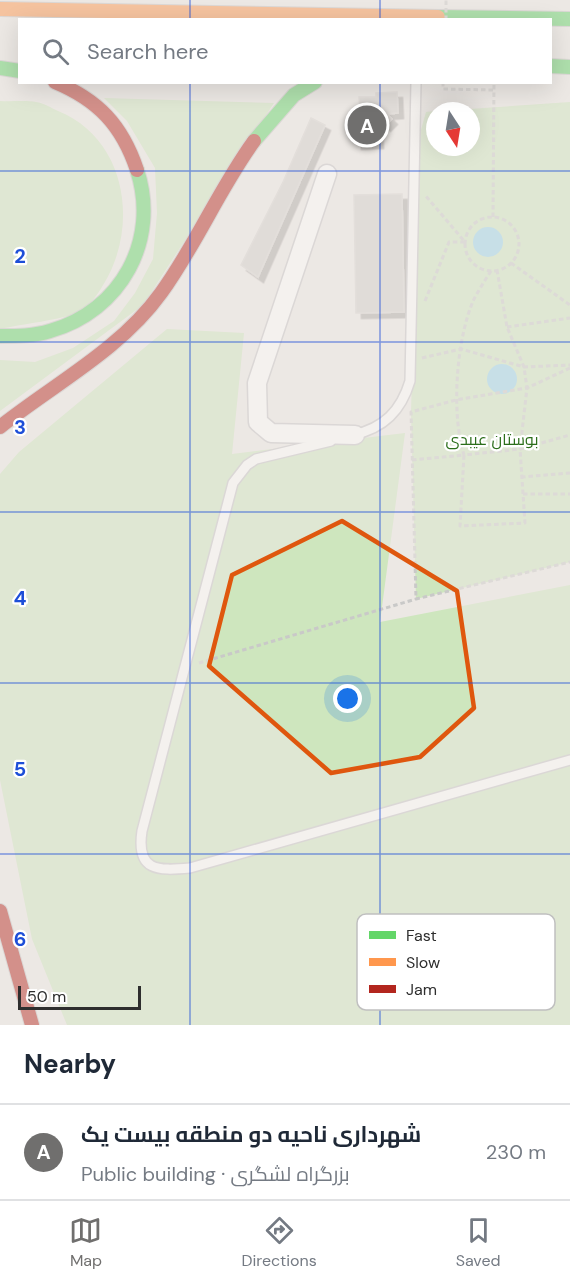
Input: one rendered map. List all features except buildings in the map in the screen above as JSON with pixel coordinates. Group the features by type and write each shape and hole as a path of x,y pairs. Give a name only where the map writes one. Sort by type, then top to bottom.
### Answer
{"main road":[{"path":"0,9 513,18"},
{"path":"552,19 570,19"},
{"path":"0,59 18,59"},
{"path":"552,66 570,67"},
{"path":"0,68 18,71"},
{"path":"0,336 47,333 72,323 98,307 127,273 140,249 146,224 146,208 137,169 122,135 105,112 82,93 60,84"},
{"path":"0,427 120,338 140,319 162,292 254,141 275,114 310,84"},
{"path":"0,911 32,1025"}],"street":[{"path":"327,174 257,383 258,422 271,433 355,435"}],"lane":[{"path":"416,84 411,381 405,397 394,414 384,423 355,435 256,459 239,473 233,483 140,845 141,857 147,864 163,871 190,868 570,760"}],"path":[{"path":"446,0 446,18"},
{"path":"443,84 443,89 493,90"},
{"path":"493,217 494,84"},
{"path":"414,182 465,242 469,258 475,265 491,271 497,270 511,263 519,247 515,230 510,224 493,217 477,221 471,227 465,242"},
{"path":"413,327 449,242 465,242"},
{"path":"511,263 570,305"},
{"path":"491,271 473,301 461,349 456,400 456,431 464,455 460,526 525,523 520,448 527,388 524,367 507,327 497,270"},
{"path":"507,327 570,318"},
{"path":"412,360 461,349 524,367 570,366"},
{"path":"416,599 411,412 456,400 527,388 570,366"},
{"path":"412,460 520,448 570,435"},
{"path":"521,477 570,473"},
{"path":"523,494 570,494"},
{"path":"185,667 416,599 570,562"}],"highlighted area":[{"path":"342,521 457,591 474,708 420,757 331,773 209,666 232,575"}],"green space":[{"path":"104,98 274,103 143,305 0,411 0,360 35,362 73,348 114,321 135,293 153,259 157,213 155,168 127,121"},
{"path":"0,101 42,103 79,123 96,138 109,156 118,177 123,223 112,268 99,292 85,309 63,317 0,329"},
{"name":"بوستان عیبدی","path":"570,102 570,562 416,599 411,412 419,137 426,112 426,156 480,156 480,108"},
{"path":"167,329 244,333 232,454 405,433 380,622 570,585 570,1025 67,1025 32,939 0,780 0,474 19,452"}],"water":[{"path":"488,227 499,231 503,242 499,253 488,257 477,253 473,242 477,231"},
{"path":"502,364 513,368 517,379 513,390 502,394 491,390 487,379 491,368"}],"traffic: fast":[{"path":"438,17 504,18"},
{"path":"552,19 570,19"},
{"path":"552,66 570,67"},
{"path":"0,68 18,71"},
{"path":"254,141 294,95 312,84"},
{"path":"0,336 19,336 50,331 75,321 97,307 115,290 129,269 138,246 143,222 143,196 137,170"}],"traffic: slow":[{"path":"0,9 438,17"}],"traffic: jam":[{"path":"59,84 96,106 116,127 137,170"},
{"path":"0,427 106,349 145,313 174,275 241,159 254,141"},
{"path":"0,911 32,1025"}],"place":[{"name":"شهرداری ناحیه دو منطقه بیست یک","path":"367,125"}]}
